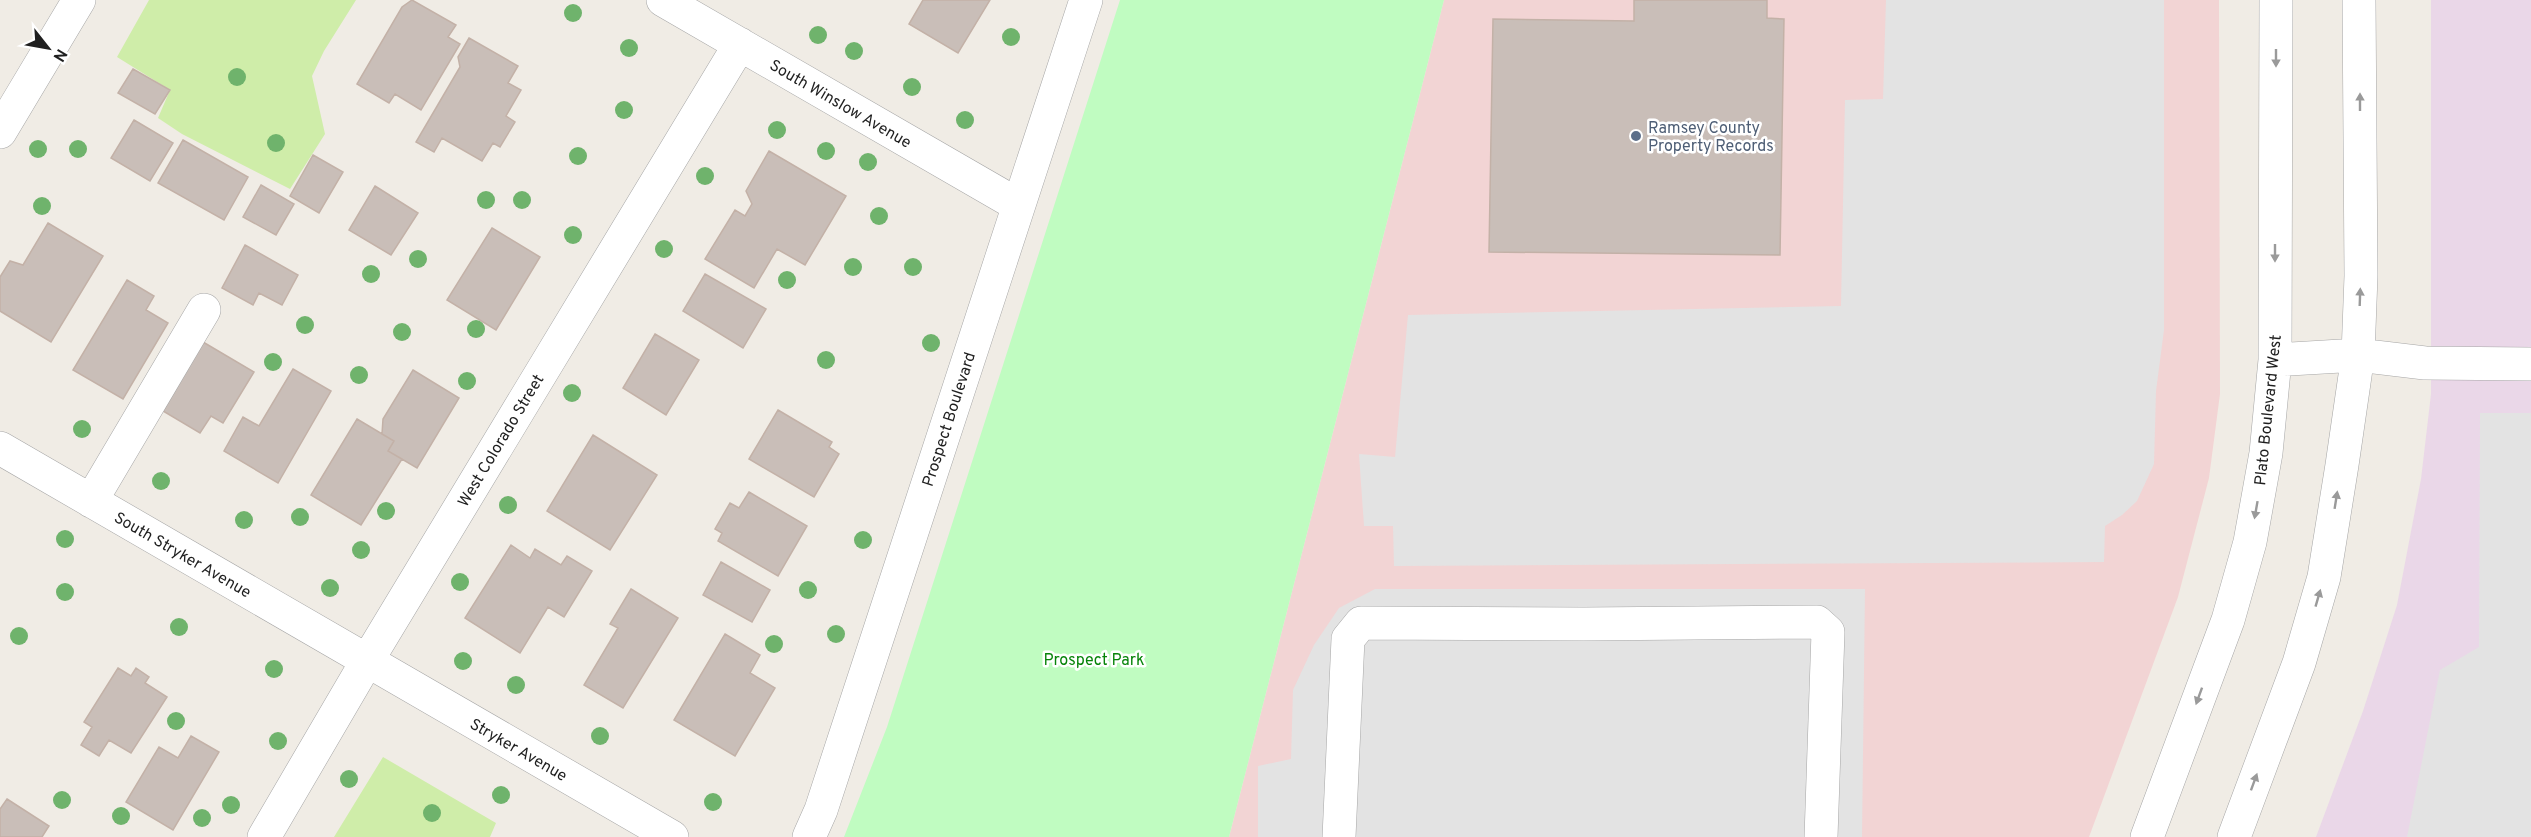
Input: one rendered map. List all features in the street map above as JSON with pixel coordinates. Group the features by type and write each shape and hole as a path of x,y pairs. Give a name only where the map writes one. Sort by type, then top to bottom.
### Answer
{"street":[{"path":"0,132 79,0"},
{"name":"South Winslow Avenue","path":"663,0 1018,205"},
{"name":"Prospect Boulevard","path":"809,837 821,810 1086,0"},
{"name":"Plato Boulevard West","path":"2147,837 2228,620 2250,542 2266,453 2275,360 2276,0"},
{"path":"2234,837 2299,663 2324,577 2358,355 2361,276 2359,0"},
{"name":"West Colorado Street","path":"264,837 367,661 740,44"},
{"path":"92,501 204,310"},
{"path":"2275,360 2358,355 2425,363 2531,364"},
{"name":"South Stryker Avenue","path":"0,448 367,661"},
{"path":"1339,837 1348,639 1360,623 1817,622 1828,632 1821,837"},
{"name":"Stryker Avenue","path":"367,661 672,837"}],"shaded area":[{"path":"1444,0 2219,0 2220,394 2209,478 2178,597 2089,837 1229,837"},
{"path":"1886,0 2164,0 2164,330 2156,391 2154,464 2137,501 2105,526 2104,562 1394,566 1393,526 1364,526 1359,454 1395,457 1408,315 1841,306 1845,100 1883,99"},
{"path":"2431,0 2531,0 2531,837 2316,837 2363,711 2397,605 2421,479 2431,394"},
{"path":"2480,413 2531,413 2531,837 2407,837 2440,670 2479,647"},
{"path":"1375,589 1865,589 1862,837 1258,837 1258,766 1291,759 1293,690 1314,645 1339,608"}],"green space":[{"path":"149,0 356,0 324,51 312,76 325,134 290,189 182,134 158,118 170,90 117,57"},
{"name":"Prospect Park","path":"1120,0 1444,0 1229,837 844,837 887,727"},
{"path":"383,757 496,823 490,837 334,837"}],"building":[{"path":"412,0 456,25 448,37 460,44 421,110 395,94 389,103 357,84 402,7"},
{"path":"923,0 990,0 958,53 909,24"},
{"name":"Ramsey County Property Records","path":"1634,0 1767,0 1767,18 1784,19 1780,255 1489,252 1493,19 1634,21"},
{"path":"469,38 518,66 508,83 521,90 506,116 515,122 500,147 493,143 482,161 442,138 434,152 416,142 460,67 458,57"},
{"path":"133,69 170,90 155,114 118,93"},
{"path":"134,120 173,143 150,181 111,158"},
{"path":"183,140 248,177 224,220 158,183"},
{"path":"769,151 846,196 805,265 777,249 754,288 705,259 735,210 745,216 752,204 746,191"},
{"path":"313,155 343,172 319,213 290,196"},
{"path":"261,185 294,204 276,235 243,217"},
{"path":"375,186 418,213 391,255 349,230"},
{"path":"48,223 103,256 51,342 0,311 0,277 10,261 23,265"},
{"path":"492,228 540,257 496,330 447,300"},
{"path":"245,245 298,275 282,305 259,293 253,305 222,288"},
{"path":"705,274 766,309 743,348 683,311"},
{"path":"127,280 154,296 146,310 168,323 123,399 73,370"},
{"path":"655,334 699,360 666,415 623,388"},
{"path":"203,342 254,372 223,423 211,416 200,433 163,411"},
{"path":"293,369 331,391 278,483 224,451 243,417 259,426"},
{"path":"413,370 459,398 417,468 388,451 394,441 382,434 383,419"},
{"path":"778,410 832,442 829,447 839,454 814,497 749,459"},
{"path":"357,419 394,441 388,451 402,459 361,525 311,495"},
{"path":"593,435 657,475 610,550 547,511"},
{"path":"749,492 807,526 778,576 718,541 722,533 715,529 730,503 739,508"},
{"path":"511,545 530,558 535,549 561,565 567,556 592,571 564,617 548,607 520,653 465,618"},
{"path":"721,562 770,590 752,622 703,595"},
{"path":"631,589 678,618 623,708 584,685 618,628 610,624"},
{"path":"725,634 760,655 750,673 775,688 735,756 674,720"},
{"path":"118,668 131,676 136,668 149,677 145,683 167,697 131,753 109,740 99,756 81,745 92,727 84,722"},
{"path":"191,736 219,752 173,830 126,802 159,747 178,758"},
{"path":"7,799 49,826 42,837 0,837 0,809"}],"place":[{"name":"Ramsey County Property Records","path":"1636,136"}]}
